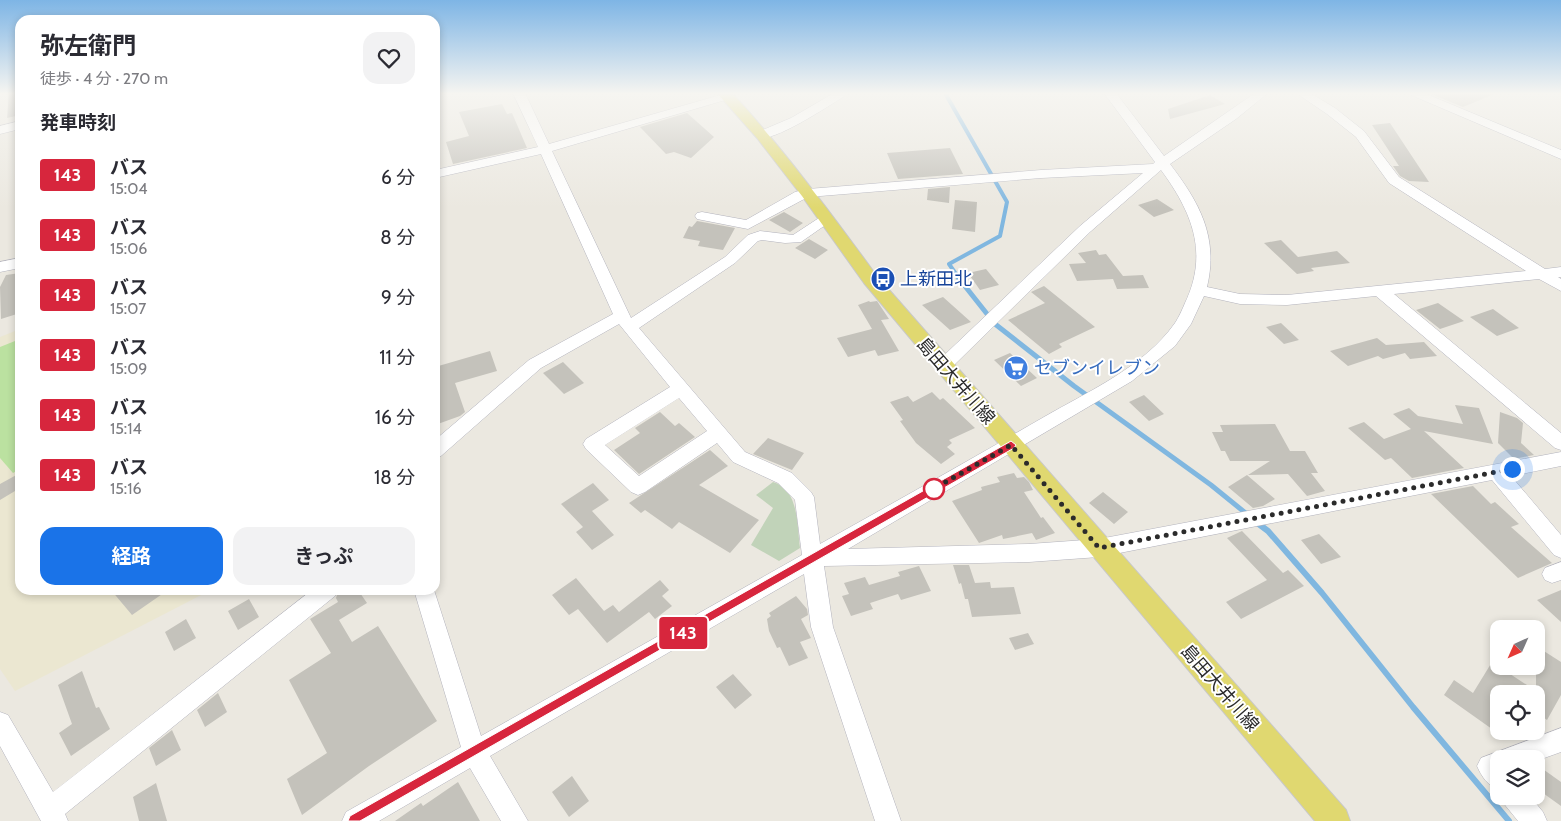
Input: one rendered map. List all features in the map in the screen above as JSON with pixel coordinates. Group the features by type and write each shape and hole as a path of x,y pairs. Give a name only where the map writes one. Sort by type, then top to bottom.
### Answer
{"main road":[{"name":"島田大井川線","path":"759,131 827,218 870,279 942,366 1331,819"}],"street":[{"path":"537,131 626,322 739,458 785,478 804,497 822,627 888,821"},
{"path":"440,173 545,149 604,131"},
{"path":"762,135 771,131"},
{"path":"355,821 1011,445 1126,377 1148,361 1169,342 1183,324 1199,290 1203,274 1204,243 1200,225 1188,201 1159,165 1136,131"},
{"path":"942,366 1085,229 1159,165 1209,131"},
{"path":"1357,131 1394,180 1561,286"},
{"path":"1505,131 1561,155"},
{"path":"702,216 748,225 800,195 808,193 1159,165"},
{"path":"440,447 535,364 626,322 730,260 753,238 760,235 785,240 796,239 827,218"},
{"path":"0,267 15,264"},
{"path":"1199,290 1240,299 1263,301 1561,272"},
{"path":"1379,290 1561,442"},
{"path":"681,389 592,444 638,487 718,433"},
{"path":"812,558 1029,553 1099,548 1561,460"},
{"path":"1496,472 1561,549"},
{"path":"0,723 52,816 322,595"},
{"path":"426,595 474,753 515,821"},
{"path":"1534,750 1561,740"},
{"path":"1521,805 1534,821"}],"shaded area":[{"path":"15,331 15,595 201,595 15,691 0,669 0,337"}],"green space":[{"path":"15,341 15,472 13,473 0,458 0,347"},
{"path":"773,482 782,486 792,500 797,519 800,548 779,561 751,545 773,508 756,495"}],"building":[{"path":"467,131 520,131 527,148 453,164 446,142 469,136"},
{"path":"644,131 708,131 714,137 691,158 674,152 666,154"},
{"path":"1376,131 1395,131 1429,182 1409,181 1400,176 1393,166 1399,166"},
{"path":"950,148 963,174 898,179 887,153"},
{"path":"950,187 949,203 927,200 928,189"},
{"path":"1157,199 1174,210 1154,217 1138,205"},
{"path":"955,200 977,202 975,232 952,229"},
{"path":"784,212 803,223 790,232 769,220"},
{"path":"697,221 735,228 723,250 698,246 700,241 683,238 689,226 692,227"},
{"path":"809,239 828,250 815,259 795,248"},
{"path":"1281,240 1298,257 1337,251 1350,263 1311,268 1314,271 1297,274 1264,243"},
{"path":"1096,250 1099,255 1106,254 1123,276 1143,275 1149,288 1117,289 1113,279 1077,281 1069,264 1086,263 1078,253"},
{"path":"986,269 999,285 980,290 968,273"},
{"path":"15,274 15,315 1,319 0,287 6,275"},
{"path":"1044,286 1095,327 1059,344 1062,347 1049,354 1008,320 1045,303 1031,292"},
{"path":"943,297 971,322 950,330 922,305"},
{"path":"869,301 877,301 889,319 881,320 899,351 878,356 875,350 848,357 837,338 872,329 858,305"},
{"path":"1438,303 1464,321 1440,329 1416,310"},
{"path":"1493,309 1519,328 1497,336 1470,317"},
{"path":"1281,323 1299,340 1284,344 1266,327"},
{"path":"1377,338 1386,345 1424,342 1437,356 1410,359 1405,353 1383,359 1378,356 1348,366 1330,351"},
{"path":"490,351 497,371 455,383 465,412 460,416 440,423 440,366"},
{"path":"1010,353 1037,378 1021,386 994,360"},
{"path":"563,362 584,383 564,394 543,373"},
{"path":"932,392 940,400 943,398 975,428 949,440 952,443 947,447 955,454 941,464 916,443 900,421 903,420 890,402 908,396 913,402"},
{"path":"1144,395 1164,414 1149,421 1129,402"},
{"path":"1455,405 1479,408 1493,444 1424,431 1464,468 1412,478 1391,458 1385,460 1348,428 1364,422 1384,439 1411,429 1393,414 1409,408 1418,416 1463,424"},
{"path":"660,412 675,426 679,423 695,437 639,474 614,450 640,433 635,428"},
{"path":"1500,412 1517,418 1523,423 1521,443 1534,455 1514,459 1498,443"},
{"path":"1275,424 1290,451 1305,451 1318,473 1311,473 1325,491 1307,496 1288,474 1248,475 1270,461 1230,461 1225,451 1221,451 1212,432 1223,432 1220,425"},
{"path":"768,438 804,453 792,470 753,454"},
{"path":"710,450 728,466 699,485 759,520 730,553 679,522 672,529 645,510 641,513 629,503"},
{"path":"1014,473 1017,478 1024,477 1029,482 1033,490 1024,492 1041,518 1043,517 1055,533 1036,540 1032,533 1003,539 1002,535 979,543 952,501 982,490 981,487 1000,482 997,477"},
{"path":"1247,475 1275,499 1263,506 1253,508 1228,487"},
{"path":"15,476 15,491 0,500 0,484"},
{"path":"593,483 609,500 592,511 614,535 592,550 576,532 583,527 561,504"},
{"path":"1473,486 1491,504 1495,502 1519,524 1511,527 1552,563 1518,578 1431,494"},
{"path":"1103,492 1128,512 1114,524 1089,503"},
{"path":"1242,531 1283,573 1288,570 1304,586 1241,619 1226,602 1267,580 1227,538"},
{"path":"1319,534 1341,557 1321,564 1301,540"},
{"path":"953,565 969,565 975,583 990,582 991,588 1014,587 1021,614 972,617 968,599 965,599 961,583 959,584"},
{"path":"919,566 931,591 901,600 898,594 870,603 873,609 851,616 842,596 849,594 844,583 865,577 869,585 900,576 898,572"},
{"path":"576,578 604,611 613,605 619,612 660,580 669,590 662,596 672,606 655,619 649,612 607,643 578,609 569,615 552,595"},
{"path":"1561,590 1561,622 1537,600"},
{"path":"115,595 161,595 132,615"},
{"path":"337,595 361,595 367,603 339,620 352,642 378,626 437,721 369,766 302,815 287,779 327,753 289,680 331,653 310,619 338,602"},
{"path":"796,596 807,609 808,615 801,619 811,638 800,642 808,658 789,666 780,647 777,648 769,631 767,619 771,616 769,613"},
{"path":"249,599 259,617 238,630 228,611"},
{"path":"186,619 196,638 174,651 165,632"},
{"path":"1028,633 1034,644 1015,650 1009,638"},
{"path":"1545,652 1561,662 1561,695 1547,720 1545,719 1545,685 1536,685 1536,675 1545,675"},
{"path":"1490,665 1490,675 1512,675 1527,685 1490,685 1490,728 1444,695 1454,680 1473,693"},
{"path":"82,671 96,708 99,707 110,729 71,756 59,733 72,724 58,685"},
{"path":"733,674 752,695 735,709 716,687"},
{"path":"218,693 227,712 205,727 197,710"},
{"path":"172,730 181,750 156,766 149,748"},
{"path":"1545,771 1561,782 1561,806 1545,794"},
{"path":"572,776 589,801 569,817 552,792"},
{"path":"458,782 480,821 395,821 421,803 423,806"},
{"path":"156,783 167,821 139,821 133,797"}],"waterway":[{"path":"958,277 949,264 1000,236 1007,202 967,131"},
{"path":"957,276 995,324 1074,386 1211,485 1247,514"},
{"path":"1256,522 1268,531 1322,593 1413,707 1509,821"}],"bus line":[{"name":"143","path":"355,821 1011,445"}],"place":[{"name":"上新田北","path":"883,279"},
{"name":"セブンイレブン","path":"1016,368"}],"route":[{"path":"934,489 928,492 1011,445 1099,548 1512,469"}]}
